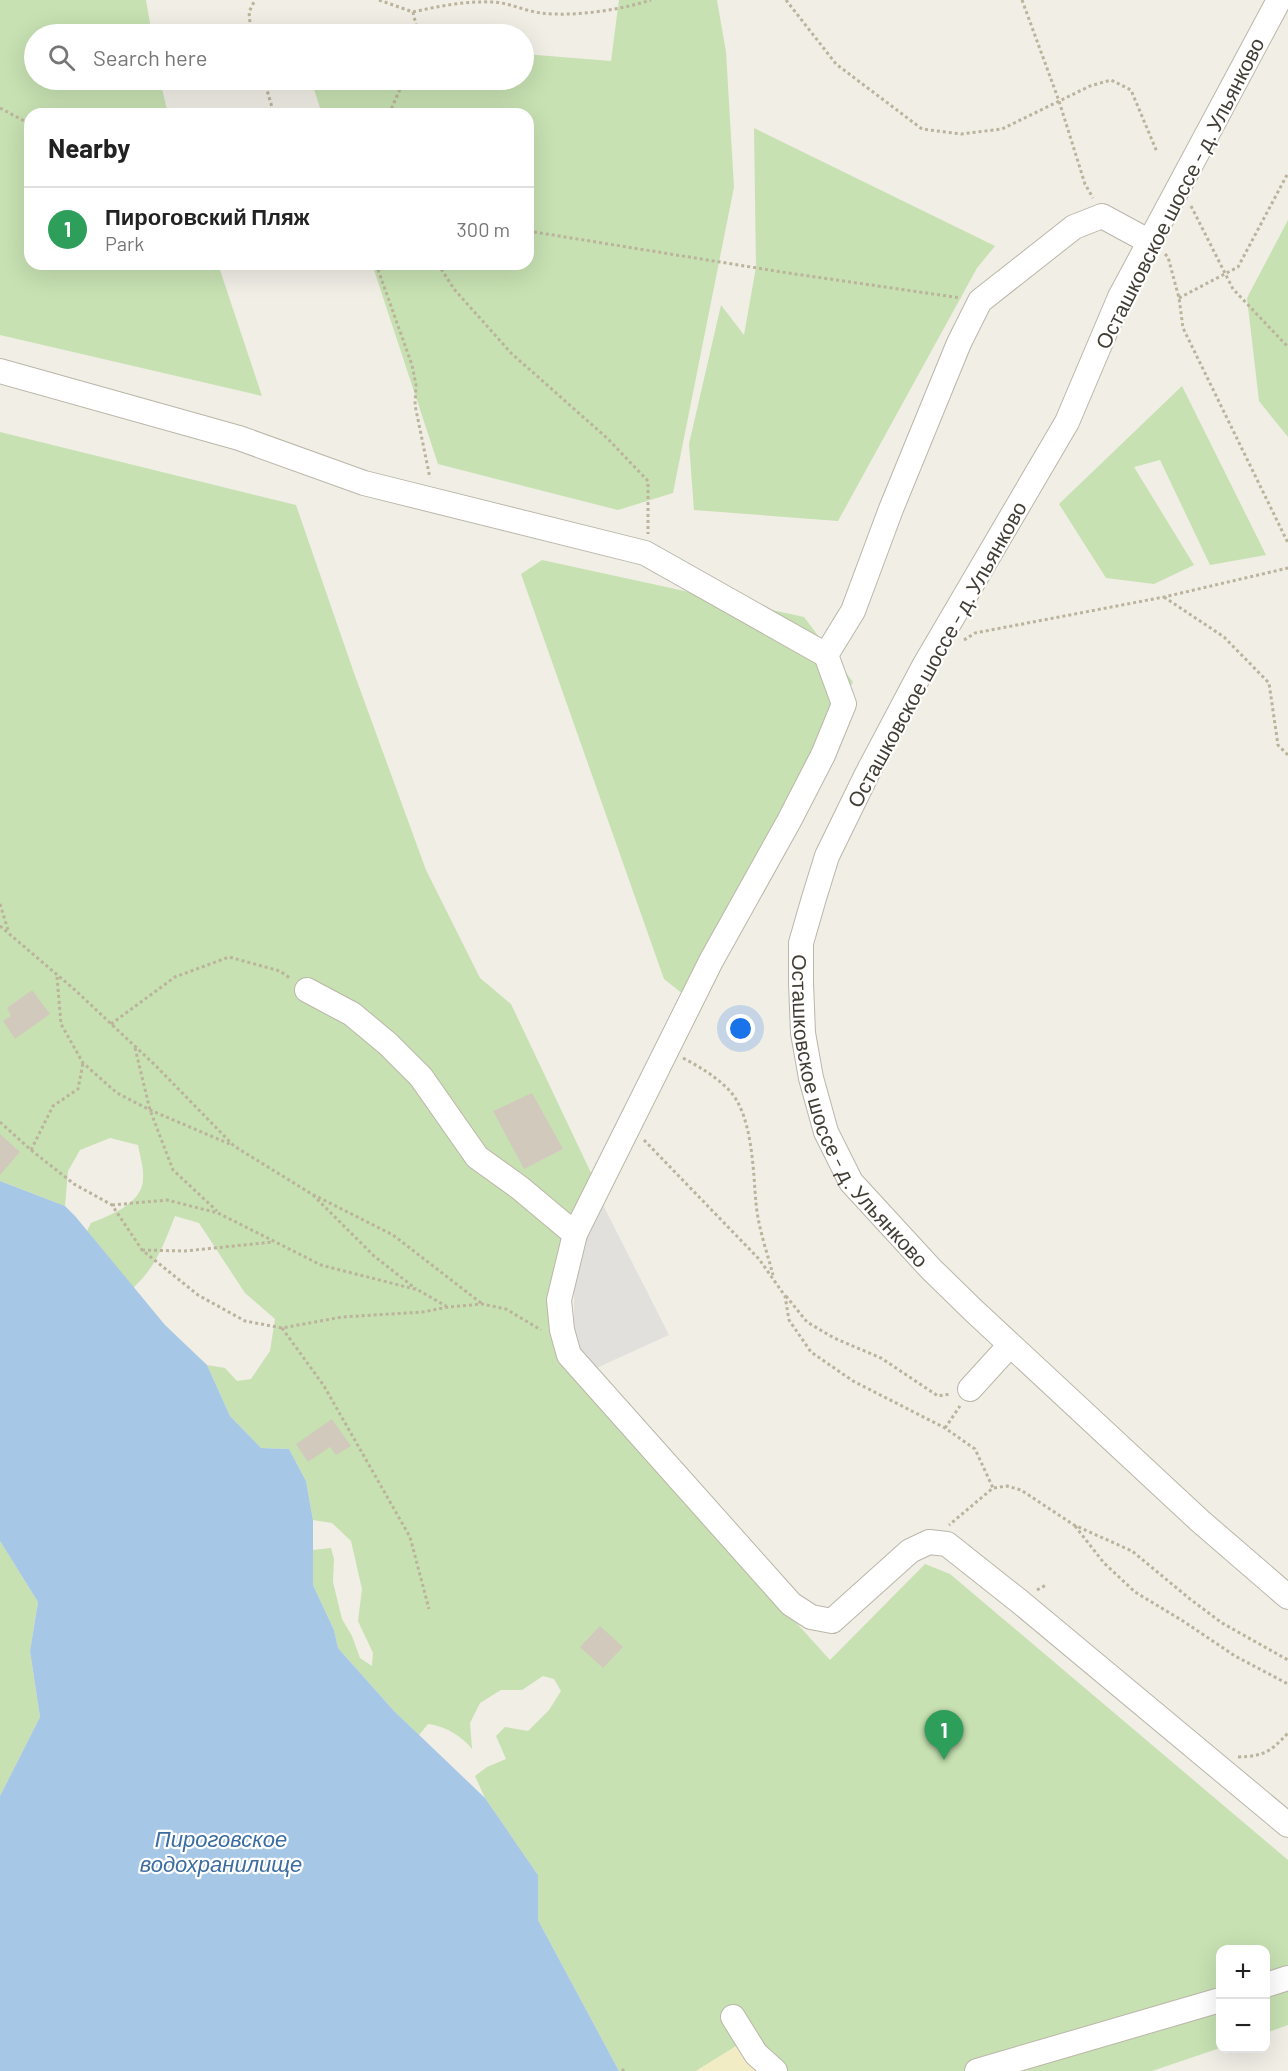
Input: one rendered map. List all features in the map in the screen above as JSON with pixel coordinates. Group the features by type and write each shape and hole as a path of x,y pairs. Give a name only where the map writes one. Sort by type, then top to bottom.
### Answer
{"street":[{"name":"Осташковское шоссе - д. Ульянково","path":"1279,0 1120,297 1067,422 924,666 867,774 827,856 801,943 803,1033 811,1078 826,1132 851,1182 931,1269 1011,1345 1200,1521 1288,1597"},
{"path":"826,655 853,611 895,499 959,343 980,301 1074,227 1102,216 1150,242"},
{"path":"0,371 239,438 364,483 645,553 826,655 844,704 823,755 711,961 575,1234 559,1300 562,1330 569,1355 791,1604 811,1617 832,1621 910,1551 929,1542 947,1544 1211,1759 1288,1825"},
{"path":"308,990 352,1014 388,1044 421,1077 477,1157 520,1188 575,1234"},
{"path":"970,1389 1011,1345"},
{"path":"1270,1984 1288,1978"},
{"path":"977,2071 1216,2001"},
{"path":"733,2017 756,2054 774,2071"}],"path":[{"path":"250,24 249,12 255,0"},
{"path":"379,0 413,12 445,5 494,2 542,13 583,12 636,5 651,0"},
{"path":"786,0 836,64 922,129 962,134 1002,129 1090,86 1112,80 1131,90 1157,152"},
{"path":"1022,0 1059,101 1085,184 1102,216"},
{"path":"413,12 416,24"},
{"path":"267,90 272,108"},
{"path":"392,108 400,90"},
{"path":"0,108 24,121"},
{"path":"1179,298 1238,267 1288,172"},
{"path":"1188,202 1233,289 1288,346"},
{"path":"534,232 980,301"},
{"path":"1150,242 1168,257 1179,298 1183,328 1288,543"},
{"path":"378,270 412,365 416,386 415,405 433,501"},
{"path":"442,270 454,290 511,353 608,439 648,481 649,526 645,553"},
{"path":"958,644 975,633 1164,597 1288,568"},
{"path":"1164,597 1224,637 1269,682 1278,745 1288,755"},
{"path":"0,903 9,932"},
{"path":"0,926 111,1024 234,1146"},
{"path":"111,1024 175,977 229,957 280,971 308,990"},
{"path":"57,975 61,1024 83,1063 117,1093 150,1110 234,1146 310,1193 393,1235 482,1304"},
{"path":"135,1047 150,1110 173,1170 218,1213"},
{"path":"667,1049 708,1072 731,1091 742,1114 751,1142 756,1205 774,1277"},
{"path":"31,1150 53,1106 78,1089 83,1063"},
{"path":"0,1122 74,1184 112,1205 142,1250 198,1295 245,1321 282,1328 342,1317 423,1312 482,1304 506,1309 545,1332"},
{"path":"630,1126 759,1259 807,1322 834,1338 881,1358 939,1395 956,1394 970,1389"},
{"path":"310,1193 374,1256 418,1290 447,1307"},
{"path":"112,1205 167,1200 218,1213 321,1264 418,1290"},
{"path":"142,1250 185,1251 274,1242"},
{"path":"785,1296 789,1320 811,1352 853,1381 945,1428 975,1449 993,1488"},
{"path":"282,1328 324,1386 410,1537 429,1609"},
{"path":"945,1428 970,1389"},
{"path":"929,1542 993,1488 1007,1486 1021,1490 1074,1525 1132,1551 1222,1623 1288,1660"},
{"path":"1074,1525 1104,1563 1135,1592 1235,1656 1288,1684"},
{"path":"1211,1759 1252,1757 1271,1752 1288,1733"}],"green space":[{"path":"0,0 146,0 150,24 24,24 24,90 162,90 167,108 24,108 24,270 220,270 262,396 0,335"},
{"path":"619,0 717,0 726,52 734,187 673,493 618,510 438,464 374,270 534,270 534,108 320,108 314,90 534,90 534,55 611,61"},
{"path":"754,128 995,246 977,268 838,521 694,510 689,444 721,305 744,335 756,267"},
{"path":"1288,220 1288,437 1259,401 1247,298"},
{"path":"1182,386 1266,555 1210,565 1160,460 1134,467 1194,565 1154,584 1106,578 1059,504"},
{"path":"0,432 296,505 426,870 480,978 511,1004 592,1175 553,1276 561,1363 830,1660 925,1564 950,1574 1288,1860 1288,2025 1270,2032 1270,1945 1216,1945 1216,2049 1152,2071 767,2071 738,2045 696,2071 619,2071 538,1920 538,1875 485,1798 475,1776 487,1767 506,1759 496,1736 505,1727 528,1731 549,1710 561,1691 554,1679 543,1676 522,1690 501,1690 480,1703 470,1723 472,1749 453,1732 434,1725 428,1724 419,1735 394,1711 338,1648 334,1630 313,1585 313,1550 331,1548 334,1559 333,1582 342,1619 352,1636 360,1658 372,1666 373,1653 358,1621 362,1589 351,1541 332,1523 313,1520 306,1481 289,1449 261,1448 230,1416 207,1365 225,1368 237,1381 251,1379 270,1351 275,1319 245,1293 199,1223 175,1216 163,1246 148,1272 133,1288 87,1231 91,1223 107,1217 131,1202 142,1187 143,1175 138,1145 110,1138 80,1150 68,1171 65,1206 0,1181"},
{"path":"542,560 804,617 853,682 688,998 664,979 521,574"},
{"path":"0,1541 38,1602 30,1651 40,1717 0,1796"}],"sand":[{"path":"738,2045 767,2071 696,2071"}],"shaded area":[{"path":"603,1205 669,1335 590,1371 574,1341 574,1279 594,1216"}],"water":[{"name":"Пироговское водохранилище","path":"0,1181 65,1206 165,1325 207,1365 230,1416 261,1448 289,1449 306,1481 313,1520 313,1585 334,1630 338,1648 394,1711 485,1798 538,1875 538,1920 619,2071 0,2071 0,1796 40,1717 30,1651 38,1602 0,1541"}],"building":[{"path":"32,990 50,1014 15,1039 3,1021 11,1016 7,1008"},
{"path":"532,1093 563,1149 524,1169 493,1111"},
{"path":"0,1134 20,1152 0,1175"},
{"path":"332,1419 351,1446 336,1455 330,1447 308,1462 296,1444"},
{"path":"600,1626 623,1647 603,1668 580,1647"}],"place":[{"name":"Пироговский Пляж","path":"944,1760"}]}
